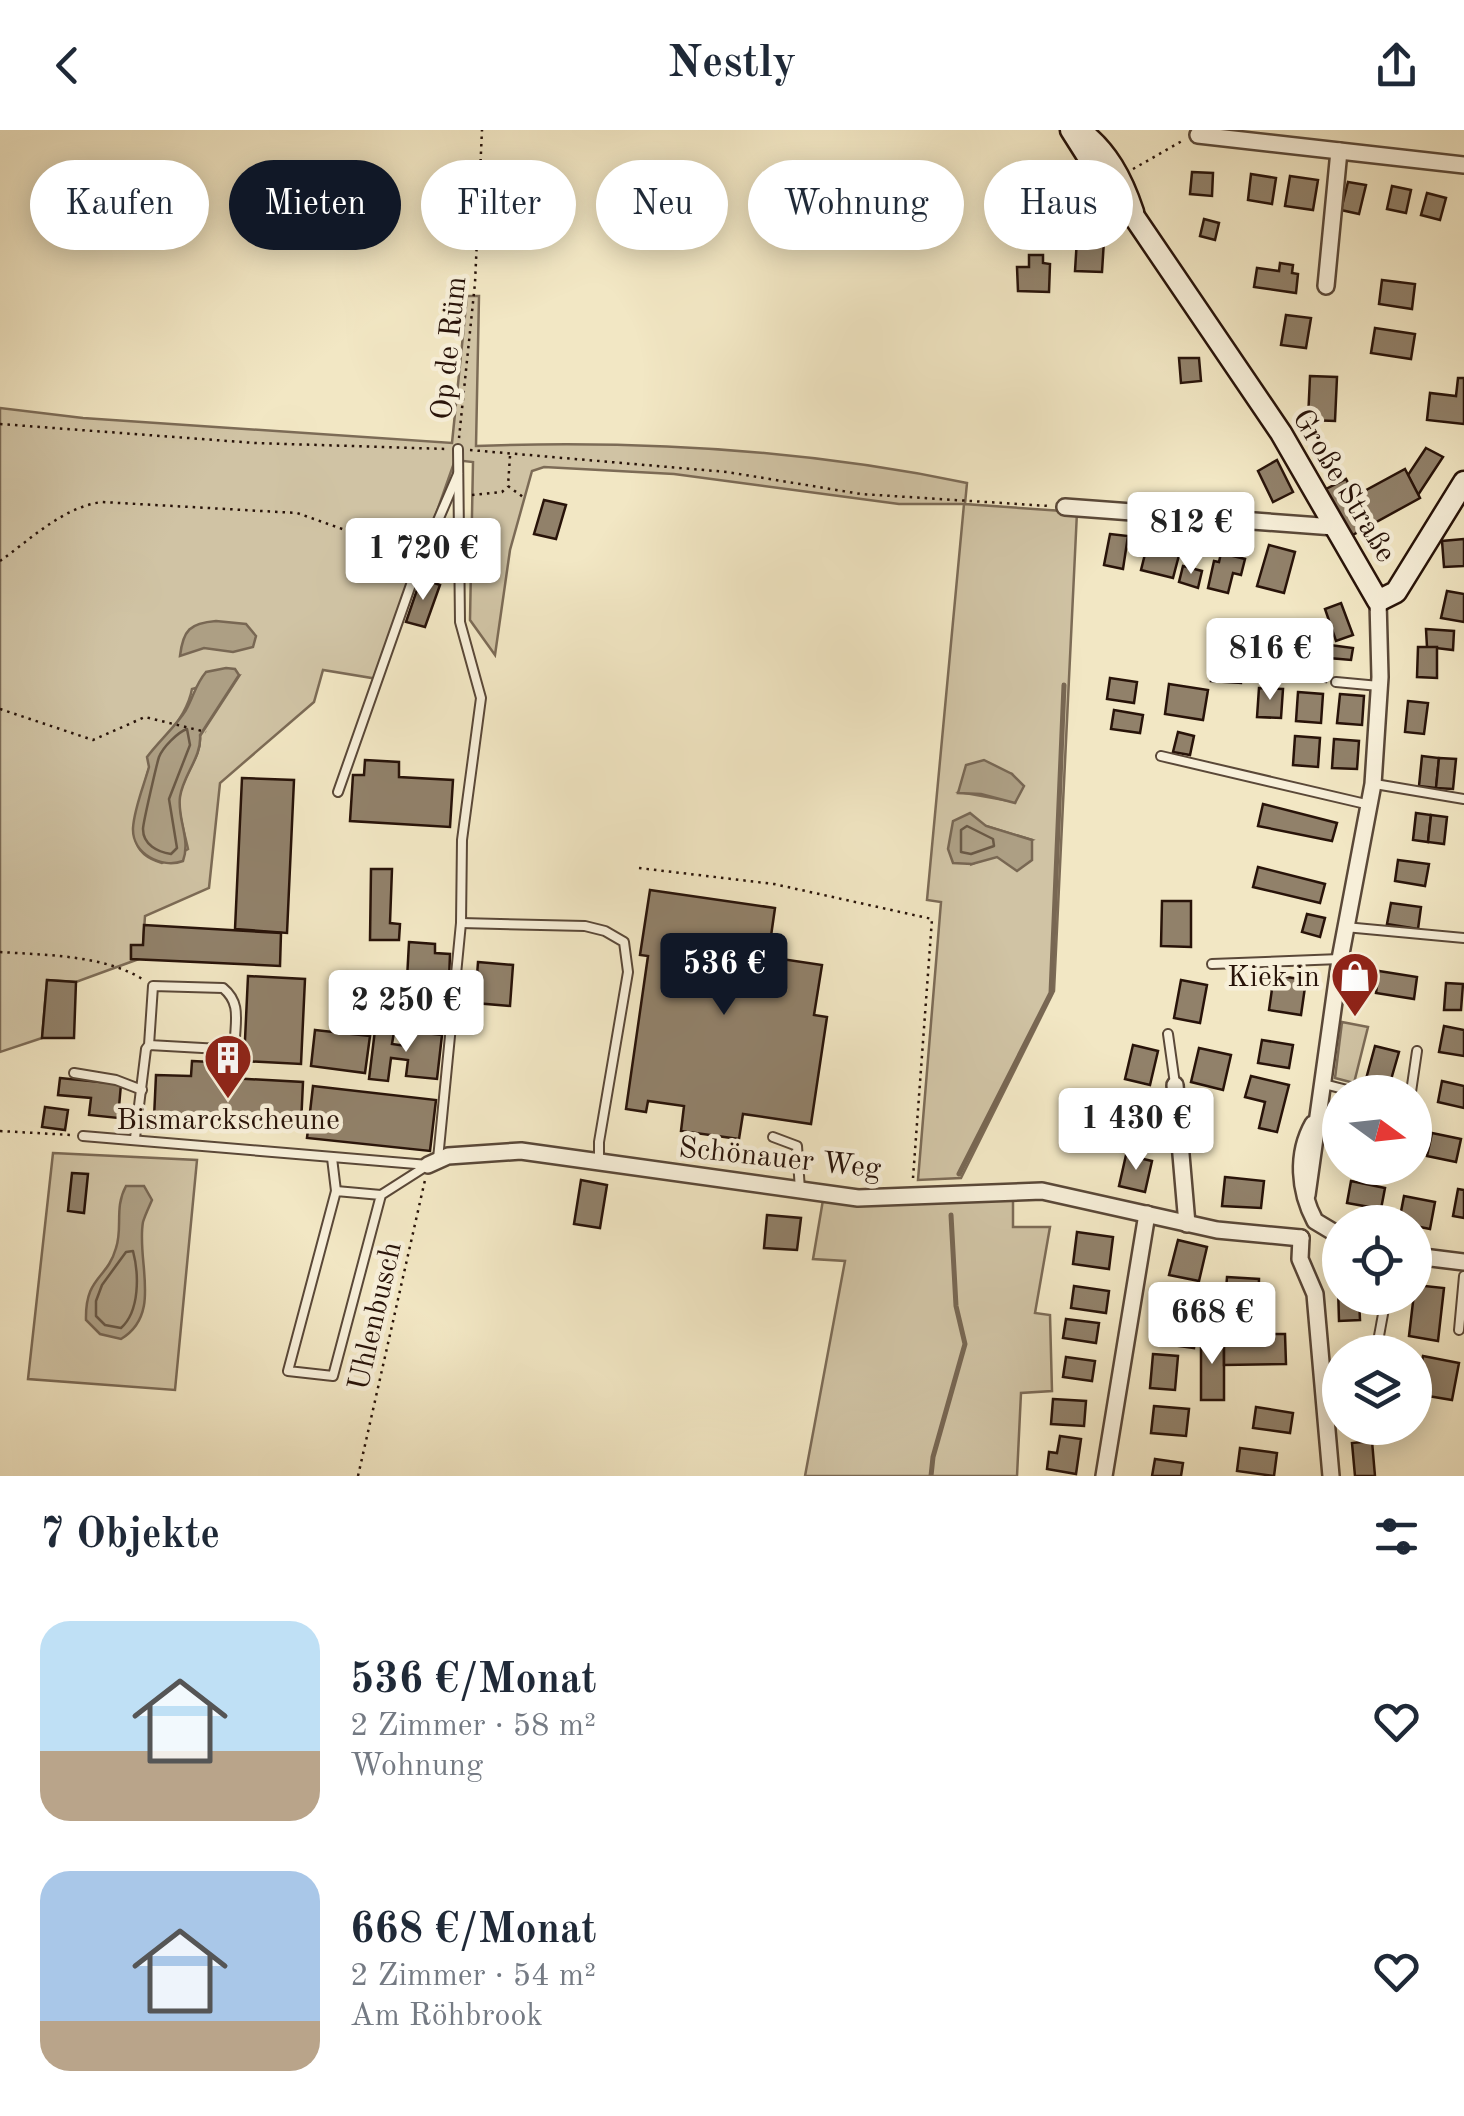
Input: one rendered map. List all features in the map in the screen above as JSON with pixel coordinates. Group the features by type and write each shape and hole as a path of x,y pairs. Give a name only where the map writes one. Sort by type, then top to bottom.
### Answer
{"street":[{"name":"Große Straße","path":"1070,130 1109,190 1135,218 1280,434 1378,602 1380,686 1373,784 1340,958 1325,1075"},
{"name":"Große Straße","path":"1079,130 1093,140 1108,160"},
{"path":"1198,135 1464,165"},
{"path":"1326,286 1339,151"},
{"name":"Große Straße","path":"1133,212 1135,218"},
{"path":"1378,602 1396,592 1464,482"},
{"path":"1066,508 1334,526"},
{"path":"1175,1084 1186,1224"},
{"name":"Große Straße","path":"1315,1220 1307,1194 1322,1093"},
{"name":"Schönauer Weg","path":"433,1163 448,1156 521,1151 858,1198 1042,1192 1186,1224 1301,1238"},
{"path":"1104,1476 1148,1214"},
{"path":"1322,1224 1315,1220 1301,1238 1300,1259 1315,1294 1331,1476"},
{"path":"1432,1258 1464,1262"}],"lane":[{"path":"433,1163 461,922 462,840 481,698 460,622 458,449"},
{"path":"338,792 414,576 459,470"},
{"path":"1336,682 1380,686"},
{"path":"1161,756 1370,805"},
{"path":"1373,784 1464,799"},
{"path":"461,922 585,926 624,942 628,972 599,1142 599,1164"},
{"path":"1345,928 1464,938"},
{"path":"1212,964 1340,958"},
{"path":"135,1138 150,1045 153,986 223,988 236,1005 235,1038 220,1049 150,1045"},
{"path":"1168,1034 1175,1084"},
{"path":"1413,1075 1417,1051"},
{"path":"74,1073 116,1080 142,1090"},
{"path":"83,1136 433,1163"},
{"path":"773,1137 796,1146 800,1190"},
{"path":"332,1158 336,1191 288,1371 333,1376 381,1195"},
{"path":"336,1191 381,1195 433,1163"},
{"path":"1459,1330 1464,1276"}],"path":[{"name":"Op de Rüm","path":"458,449 475,282 482,130"},
{"path":"1133,172 1170,145 1198,135"},
{"path":"0,424 255,444 458,449 727,472 861,494 1066,508"},
{"path":"460,496 502,492 508,486 510,455"},
{"path":"508,486 524,496"},
{"path":"0,561 64,515 102,502 296,513 362,536 414,576"},
{"path":"0,710 93,740 145,716 206,732"},
{"path":"638,868 774,884 932,918 911,1196"},
{"path":"0,952 48,955 128,970 153,986"},
{"path":"0,1131 83,1136"},
{"name":"Uhlenbusch","path":"358,1476 433,1163"}],"shaded area":[{"path":"467,296 479,296 476,446 600,444 784,455 967,483 965,504 1077,512 1054,991 961,1178 918,1180 941,902 927,900 964,504 899,504 674,474 544,467 532,471 510,550 495,655 470,620 473,462 455,460 378,679 323,670 314,702 220,783 209,888 145,916 143,945 131,946 131,959 136,960 76,982 47,980 42,1038 0,1052 0,408 83,418 452,443","holes":["239,676 200,736 198,752 181,791 180,811 188,849 162,863 150,859 138,846 135,830 151,763 185,709 192,689","1001,771 1012,774 1015,802 959,792","986,826 1032,840 972,864"]},
{"path":"1342,1022 1368,1027 1356,1075 1335,1075"},
{"path":"53,1153 197,1160 175,1390 28,1379"},
{"path":"1013,1193 1013,1227 1050,1227 1035,1313 1050,1315 1052,1391 1021,1393 1017,1476 805,1476 845,1261 813,1259 824,1194"}],"water":[{"path":"216,621 246,624 256,636 253,647 233,652 204,648 180,656 189,630"},
{"path":"235,669 239,675 200,735 198,751 180,797 183,861 158,861 137,845 133,828 149,767 147,757 182,716 206,672"},
{"path":"984,760 1012,774 1024,786 1015,803 958,793 966,765"},
{"path":"970,813 986,826 1032,840 1032,860 1017,871 997,857 972,864 953,863 948,849 953,821"},
{"path":"126,1186 144,1186 152,1200 143,1222 145,1301 134,1328 121,1339 100,1334 86,1320 89,1295 116,1248 120,1202"}],"building":[{"path":"1192,172 1213,173 1212,196 1190,194"},
{"path":"1251,174 1276,178 1272,204 1248,200"},
{"path":"1290,176 1318,180 1313,210 1285,206"},
{"path":"1348,182 1366,185 1359,214 1341,210"},
{"path":"1392,186 1411,190 1406,213 1387,209"},
{"path":"1427,193 1446,198 1440,220 1421,215"},
{"path":"1204,219 1219,223 1215,240 1200,236"},
{"path":"1076,250 1103,250 1102,272 1075,271"},
{"path":"1029,255 1043,255 1043,263 1050,264 1049,292 1018,291 1017,267 1029,267"},
{"path":"1280,263 1293,265 1292,273 1298,274 1296,293 1254,287 1257,268 1279,271"},
{"path":"1382,280 1415,284 1412,309 1379,304"},
{"path":"1286,315 1311,318 1306,348 1281,345"},
{"path":"1375,328 1415,334 1411,359 1371,353"},
{"path":"1179,358 1199,358 1201,381 1181,383"},
{"path":"1310,376 1337,377 1335,421 1308,420"},
{"path":"1458,378 1464,378 1464,424 1427,420 1430,393 1456,396"},
{"path":"1426,448 1443,457 1418,495 1408,475"},
{"path":"1277,460 1293,492 1273,502 1258,471"},
{"path":"1405,469 1420,498 1349,537 1324,490 1346,479 1355,496"},
{"path":"544,500 566,505 556,539 534,534"},
{"path":"1110,534 1128,536 1123,569 1104,565"},
{"path":"1162,535 1183,540 1173,578 1141,570 1146,550 1157,553"},
{"path":"1464,539 1464,566 1444,567 1442,541"},
{"path":"1269,545 1295,552 1284,593 1257,586"},
{"path":"1221,553 1245,559 1241,575 1233,573 1228,593 1208,588 1214,561 1219,562"},
{"path":"1183,566 1202,571 1198,588 1179,582"},
{"path":"421,578 440,585 425,627 406,622"},
{"path":"1447,591 1464,594 1464,622 1441,618"},
{"path":"1341,603 1353,635 1336,641 1325,609"},
{"path":"1426,629 1454,631 1453,650 1427,647"},
{"path":"1215,642 1245,645 1241,683 1211,681"},
{"path":"1330,645 1353,648 1351,660 1329,658"},
{"path":"1418,647 1437,647 1437,678 1417,677"},
{"path":"1270,652 1329,658 1326,682 1268,676"},
{"path":"1110,678 1137,682 1134,703 1107,699"},
{"path":"1169,684 1208,690 1203,720 1165,714"},
{"path":"1259,688 1283,689 1281,718 1257,717"},
{"path":"1298,692 1323,694 1321,723 1296,721"},
{"path":"1340,694 1364,696 1362,725 1337,723"},
{"path":"1408,701 1428,703 1424,734 1405,732"},
{"path":"1114,710 1143,715 1140,733 1111,729"},
{"path":"1178,732 1194,736 1190,755 1173,752"},
{"path":"1295,736 1320,738 1318,767 1293,765"},
{"path":"1334,739 1359,741 1357,769 1332,768"},
{"path":"1422,756 1439,758 1436,788 1419,786"},
{"path":"1439,758 1456,759 1453,789 1436,788"},
{"path":"365,760 399,762 399,777 453,780 450,827 350,821 353,775 364,775"},
{"path":"242,778 294,780 287,933 235,929"},
{"path":"1263,804 1337,823 1332,841 1258,826"},
{"path":"1416,813 1431,815 1428,842 1413,840"},
{"path":"1431,815 1447,817 1444,844 1428,842"},
{"path":"1398,860 1429,864 1425,886 1395,881"},
{"path":"1258,867 1325,884 1320,903 1253,887"},
{"path":"371,869 392,869 390,923 400,924 399,940 370,940"},
{"path":"650,890 775,908 768,957 822,965 814,1015 827,1017 811,1124 743,1114 739,1139 681,1131 684,1106 648,1101 646,1112 626,1109 648,956 640,955"},
{"path":"1162,901 1191,901 1191,947 1161,946"},
{"path":"1391,903 1421,907 1418,929 1387,924"},
{"path":"1307,914 1325,918 1320,937 1302,932"},
{"path":"144,925 281,933 280,966 131,959 131,945 143,945"},
{"path":"409,942 435,944 435,953 450,954 449,980 433,979 431,1017 405,1016"},
{"path":"478,962 513,965 510,1006 475,1003"},
{"path":"1354,968 1370,970 1366,993 1350,991"},
{"path":"1379,971 1417,977 1414,999 1376,993"},
{"path":"1274,975 1306,980 1301,1015 1269,1010"},
{"path":"248,976 305,979 301,1064 244,1061"},
{"path":"47,980 76,982 74,1038 42,1038"},
{"path":"1181,980 1207,985 1200,1023 1174,1018"},
{"path":"1446,983 1463,984 1461,1010 1444,1010"},
{"path":"1444,1026 1464,1030 1464,1056 1439,1052"},
{"path":"315,1030 370,1036 365,1073 311,1066"},
{"path":"375,1030 394,1032 392,1044 407,1046 409,1031 442,1035 437,1079 406,1076 408,1060 391,1058 388,1081 369,1079"},
{"path":"1262,1040 1293,1045 1289,1068 1258,1063"},
{"path":"1133,1045 1158,1051 1150,1085 1125,1079"},
{"path":"1375,1046 1399,1052 1392,1075 1367,1075"},
{"path":"1199,1048 1231,1055 1223,1090 1191,1082"},
{"name":"Bismarckscheune","path":"192,1061 231,1063 230,1078 303,1082 301,1125 154,1118 156,1075 191,1076"},
{"path":"1251,1076 1289,1085 1277,1132 1259,1128 1265,1102 1245,1097"},
{"path":"60,1078 121,1084 118,1118 89,1115 91,1098 58,1095"},
{"path":"1442,1081 1464,1086 1464,1108 1438,1102"},
{"path":"313,1086 436,1100 430,1151 307,1138"},
{"path":"1132,1105 1153,1110 1146,1140 1125,1135"},
{"path":"45,1107 68,1110 65,1130 42,1127"},
{"path":"1432,1133 1461,1139 1456,1162 1432,1157"},
{"path":"1126,1155 1152,1161 1145,1192 1119,1186"},
{"path":"72,1173 88,1174 84,1213 68,1211"},
{"path":"1225,1177 1264,1181 1261,1208 1222,1206"},
{"path":"581,1180 607,1185 600,1228 574,1224"},
{"path":"1350,1185 1385,1188 1382,1205 1347,1203"},
{"path":"1458,1189 1464,1190 1464,1218 1453,1216"},
{"path":"1404,1196 1435,1202 1432,1218 1432,1205 1402,1205"},
{"path":"767,1215 801,1218 797,1250 764,1248"},
{"path":"1077,1232 1113,1237 1109,1269 1073,1264"},
{"path":"1178,1240 1207,1247 1199,1281 1169,1275"},
{"path":"1227,1277 1259,1279 1258,1306 1225,1303"},
{"path":"1074,1286 1109,1291 1106,1313 1071,1308"},
{"path":"1432,1287 1444,1288 1438,1341 1432,1340 1432,1335 1409,1335 1411,1315 1432,1315"},
{"path":"1339,1315 1360,1315 1360,1320 1339,1321"},
{"path":"1066,1319 1099,1323 1096,1343 1063,1338"},
{"path":"1160,1320 1197,1325 1194,1348 1157,1343"},
{"path":"1201,1334 1224,1334 1224,1400 1201,1400"},
{"path":"1224,1334 1285,1334 1286,1364 1224,1365"},
{"path":"1153,1354 1178,1356 1175,1390 1150,1388"},
{"path":"1066,1357 1095,1361 1092,1381 1063,1377"},
{"path":"1432,1358 1459,1363 1452,1400 1432,1397"},
{"path":"1053,1399 1086,1401 1084,1426 1051,1424"},
{"path":"1154,1406 1189,1409 1186,1436 1151,1433"},
{"path":"1256,1407 1293,1413 1290,1433 1253,1428"},
{"path":"1060,1436 1081,1439 1076,1474 1047,1469 1049,1452 1057,1453"},
{"path":"1352,1445 1372,1445 1375,1476 1355,1476"},
{"path":"1240,1448 1277,1453 1274,1476 1237,1471"},
{"path":"1155,1459 1183,1463 1181,1476 1152,1476"}],"waterway":[{"path":"959,1174 1051,993 1064,685"},
{"path":"931,1476 965,1344 956,1306 951,1215"}],"place":[{"name":"Kiek in","path":"1355,1018"},
{"name":"Bismarckscheune","path":"228,1100"}]}
